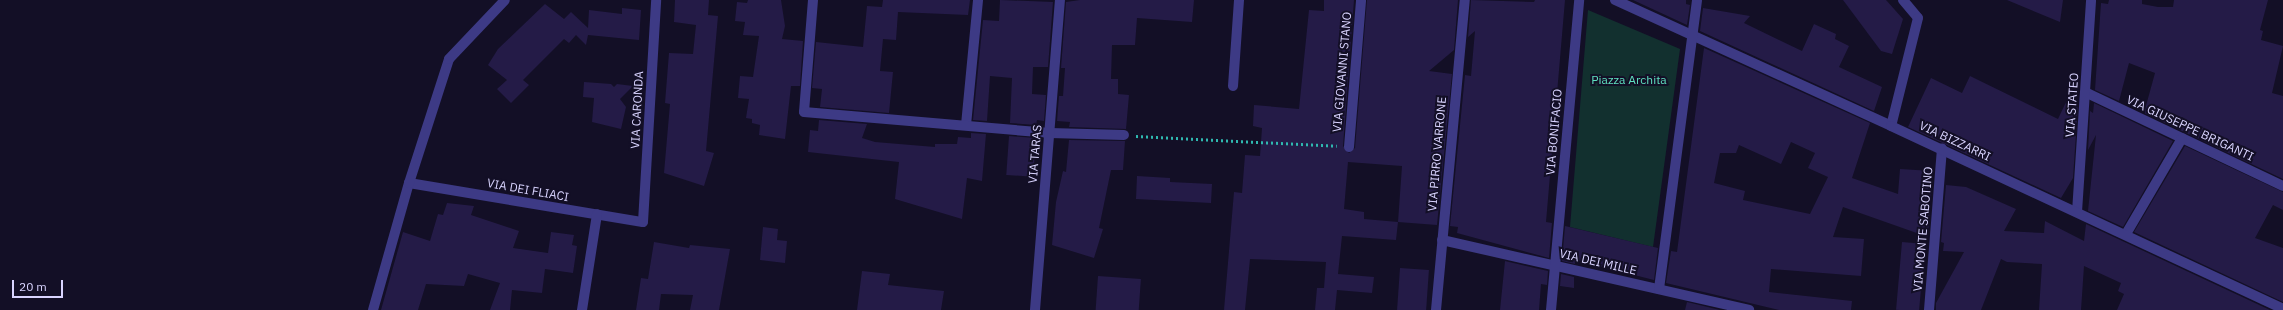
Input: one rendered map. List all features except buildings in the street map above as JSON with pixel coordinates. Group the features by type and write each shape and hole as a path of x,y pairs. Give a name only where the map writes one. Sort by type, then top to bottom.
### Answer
{"street":[{"path":"373,310 409,182 450,59 506,0"},
{"name":"VIA CARONDA","path":"643,222 656,0"},
{"path":"813,0 804,112 1050,133 1124,135"},
{"path":"966,125 978,0"},
{"name":"VIA TARAS","path":"1035,310 1060,0"},
{"path":"1233,86 1239,0"},
{"name":"VIA GIOVANNI STANO","path":"1349,147 1362,0"},
{"name":"VIA PIRRO VARRONE","path":"1436,310 1465,0"},
{"name":"VIA BONIFACIO","path":"1551,310 1579,0"},
{"name":"VIA BIZZARRI","path":"1616,0 2126,234 2283,309"},
{"path":"1659,290 1697,0"},
{"path":"1891,126 1918,18 1902,0"},
{"name":"VIA STATEO","path":"2077,212 2091,0"},
{"name":"VIA GIUSEPPE BRIGANTI","path":"2086,93 2283,186"},
{"path":"2126,234 2182,138"},
{"name":"VIA MONTE SABOTINO","path":"1929,310 1942,150"},
{"name":"VIA DEI FLIACI","path":"409,182 643,222"},
{"path":"582,310 597,214"},
{"name":"VIA DEI MILLE","path":"1442,240 1749,310"}],"path":[{"path":"1124,135 1349,147"}],"green space":[{"name":"Piazza Archita","path":"1588,10 1680,49 1653,247 1570,227"}]}
